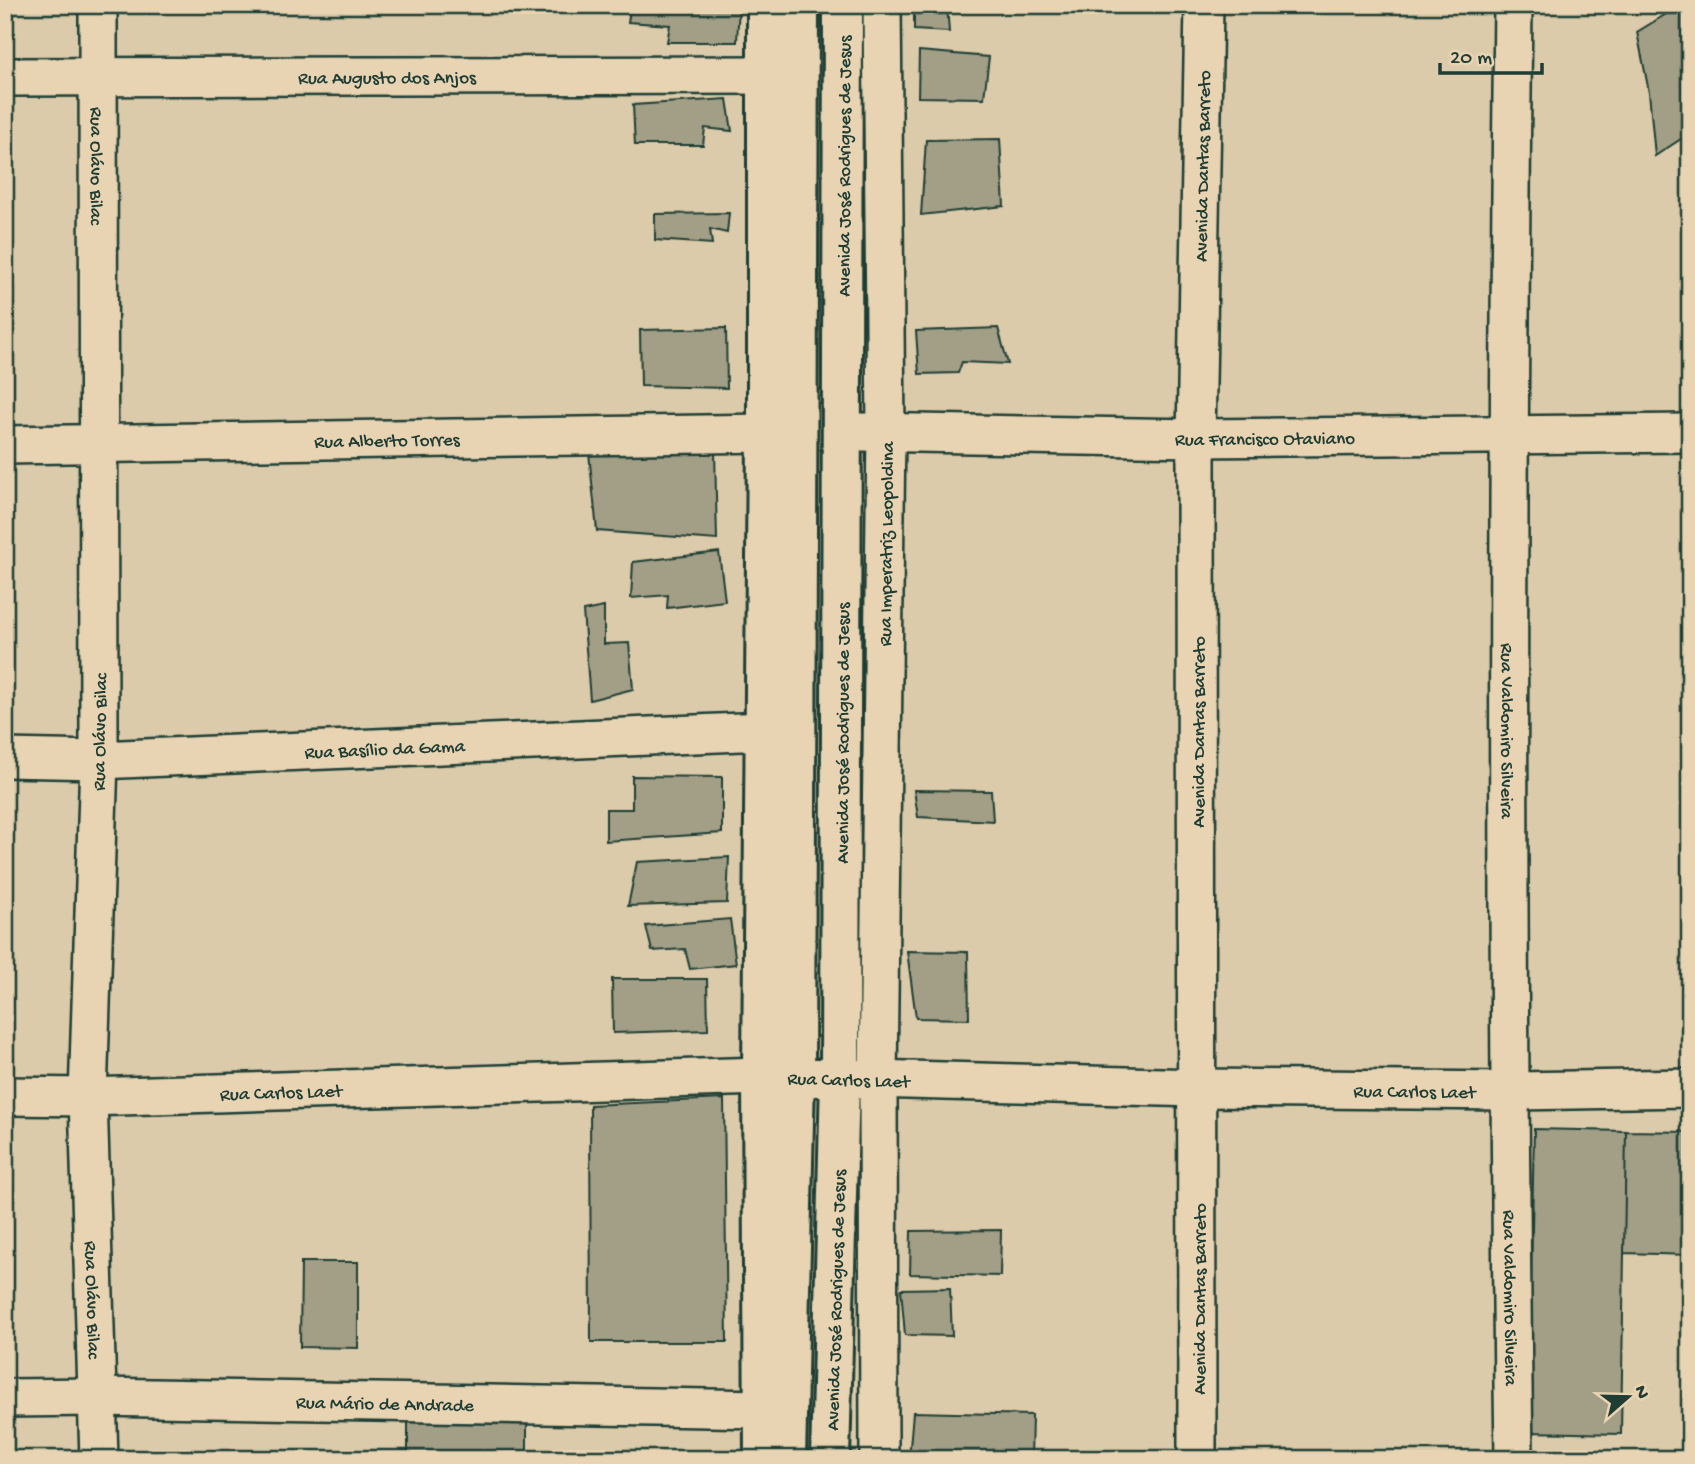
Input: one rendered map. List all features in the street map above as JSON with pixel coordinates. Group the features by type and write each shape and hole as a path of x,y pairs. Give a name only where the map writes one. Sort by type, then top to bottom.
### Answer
{"main road":[{"path":"766,5 767,433 764,731 778,1077 786,1459"},
{"path":"764,1459 778,1077 799,5"},
{"name":"Avenida José Rodrigues de Jesus","path":"830,1459 859,1080 842,432 843,5"}],"street":[{"name":"Rua Olávo Bilac","path":"98,5 99,760 88,1097 99,1459"},
{"name":"Rua Imperatriz Leopoldina","path":"859,1080 886,432 882,5"},
{"name":"Avenida Dantas Barreto","path":"1197,1459 1196,438 1204,5"},
{"name":"Rua Valdomiro Silveira","path":"1513,5 1508,435 1509,1091 1514,1459"},
{"name":"Rua Augusto dos Anjos","path":"5,76 766,75"},
{"name":"Rua Francisco Otaviano","path":"842,432 1196,438 1690,433"},
{"name":"Rua Alberto Torres","path":"5,445 767,433"},
{"name":"Rua Basílio da Gama","path":"5,758 99,760 764,731"},
{"name":"Rua Carlos Laet","path":"5,1096 88,1097 778,1077 1198,1088 1509,1091 1690,1087"},
{"name":"Avenida José Rodrigues de Jesus","path":"859,1080 879,1459"},
{"name":"Rua Mário de Andrade","path":"5,1398 98,1396 764,1409"}],"building":[{"path":"631,5 739,5 737,42 667,42 670,25 628,22"},
{"path":"914,5 947,5 949,32 914,30"},
{"path":"1681,5 1690,5 1690,133 1655,156 1649,92 1637,32"},
{"path":"919,51 989,57 984,98 918,97"},
{"path":"727,99 732,131 705,128 703,145 635,145 633,105"},
{"path":"1000,139 1004,206 921,215 926,140"},
{"path":"729,213 727,233 710,229 712,244 655,240 655,214"},
{"path":"726,328 727,388 641,386 640,330"},
{"path":"998,328 1008,364 962,362 958,373 919,374 916,331"},
{"path":"715,451 717,540 597,531 589,453"},
{"path":"719,552 725,601 667,608 668,595 631,598 633,562"},
{"path":"604,607 604,644 629,643 633,689 590,700 583,611"},
{"path":"632,776 722,777 722,833 606,841 606,809 632,809"},
{"path":"914,790 991,791 993,821 918,817"},
{"path":"729,857 727,903 628,906 637,862"},
{"path":"730,919 736,964 690,969 685,949 652,951 646,926"},
{"path":"907,951 968,952 969,1019 916,1018"},
{"path":"612,979 707,979 708,1030 613,1033"},
{"path":"724,1099 727,1342 591,1342 590,1105"},
{"path":"1534,1129 1626,1131 1621,1434 1528,1432"},
{"path":"1626,1131 1690,1132 1690,1255 1624,1253"},
{"path":"1001,1230 1000,1276 910,1274 911,1231"},
{"path":"301,1262 358,1262 358,1348 300,1347"},
{"path":"950,1288 952,1336 905,1335 901,1289"},
{"path":"408,1412 527,1414 527,1459 408,1459"},
{"path":"913,1412 1032,1415 1031,1459 909,1459"}]}
